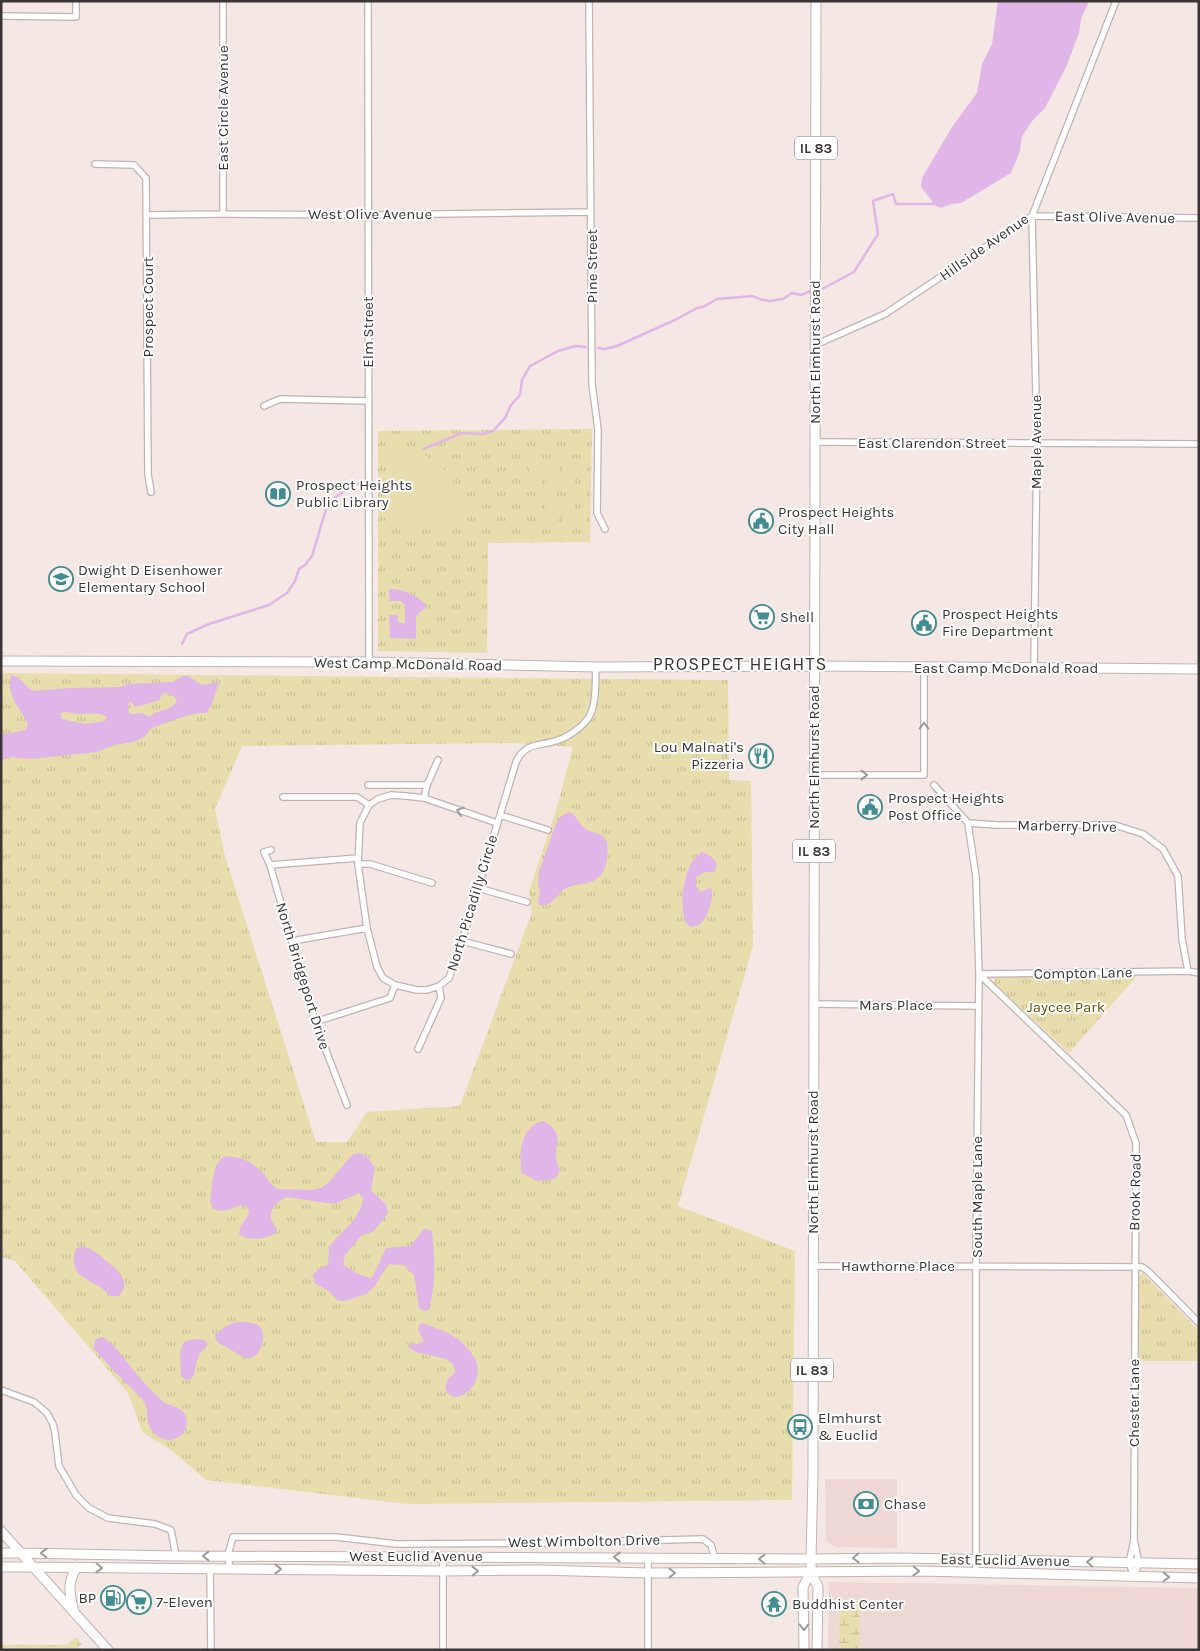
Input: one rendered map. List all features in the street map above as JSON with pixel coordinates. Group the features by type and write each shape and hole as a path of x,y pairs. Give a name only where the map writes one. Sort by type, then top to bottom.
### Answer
{"main road":[{"name":"North Elmhurst Road","path":"816,1 813,1473 811,1572 818,1587 817,1650"},
{"name":"West Camp McDonald Road","path":"1,661 368,662 596,667 814,666"},
{"name":"East Camp McDonald Road","path":"814,666 1199,669"},
{"path":"1,1531 108,1650"},
{"path":"1,1553 21,1553"},
{"name":"West Euclid Avenue","path":"21,1553 176,1556 811,1559"},
{"name":"East Euclid Avenue","path":"811,1559 976,1559 1199,1564"},
{"path":"1,1567 33,1567"},
{"name":"West Euclid Avenue","path":"33,1567 443,1572 539,1570 648,1573 811,1572"},
{"path":"74,1612 69,1587 77,1568"},
{"name":"North Elmhurst Road","path":"804,1650 803,1587 811,1572"},
{"name":"East Euclid Avenue","path":"811,1572 976,1572 1199,1578"}],"street":[{"path":"1,16 76,17 76,1"},
{"name":"East Circle Avenue","path":"223,1 223,214"},
{"name":"Elm Street","path":"368,1 368,662"},
{"name":"Pine Street","path":"589,1 592,384 598,430 597,513 605,529"},
{"name":"Hillside Avenue","path":"815,345 886,314 1032,216 1116,1"},
{"name":"Prospect Court","path":"95,164 134,165 146,178 148,215 148,474 151,492"},
{"name":"West Olive Avenue","path":"148,215 592,212"},
{"name":"East Olive Avenue","path":"1032,216 1199,218"},
{"name":"Maple Avenue","path":"1032,216 1037,443 1034,668"},
{"path":"264,406 280,399 368,401"},
{"name":"East Clarendon Street","path":"816,442 1199,444"},
{"path":"496,823 520,754 531,746 559,740 575,731 589,717 594,701 596,667"},
{"path":"815,775 924,775 924,668"},
{"path":"424,798 427,785 438,760"},
{"path":"368,785 427,785"},
{"path":"934,785 968,823"},
{"name":"North Picadilly Circle","path":"370,805 378,799 391,795 424,798 496,823 462,941 449,978 439,986 427,990 395,986"},
{"path":"283,797 357,796 370,805 360,823 358,861 367,928 383,978 395,986 390,998 315,1022"},
{"path":"500,815 548,830"},
{"name":"Marberry Drive","path":"968,823 997,825 1115,825 1143,834 1163,849 1178,876 1182,940 1188,971"},
{"name":"South Maple Lane","path":"968,823 976,877 979,974 976,1266 976,1572"},
{"name":"North Bridgeport Drive","path":"271,850 264,852 270,865 315,1022 347,1105"},
{"path":"270,865 358,861 432,883"},
{"path":"478,888 526,902"},
{"path":"292,942 367,928"},
{"path":"462,941 511,954"},
{"path":"1188,971 1199,973"},
{"name":"Compton Lane","path":"979,974 1188,971"},
{"name":"Brook Road","path":"979,974 1126,1115 1136,1142 1135,1266"},
{"path":"418,1049 441,998 439,986"},
{"name":"Mars Place","path":"813,1004 978,1006"},
{"name":"Hawthorne Place","path":"812,1266 1135,1266"},
{"path":"1135,1266 1145,1268 1199,1323"},
{"name":"Chester Lane","path":"1135,1266 1134,1540 1139,1563"},
{"path":"1,1390 34,1402 47,1413 53,1424 59,1466 76,1495 89,1508 108,1518 155,1524 171,1530 176,1556"},
{"name":"West Wimbolton Drive","path":"229,1569 229,1556 233,1537 336,1537 397,1544 552,1543 703,1539 711,1545 716,1559"},
{"name":"Chester Lane","path":"1128,1563 1134,1540"},
{"path":"443,1556 443,1650"},
{"path":"648,1558 648,1650"},
{"path":"1128,1563 1134,1576"},
{"path":"1134,1576 1139,1563"},
{"path":"210,1569 211,1650"}],"shaded area":[{"path":"998,1 1089,1 1081,19 1079,33 1067,65 1045,108 1033,120 1022,136 1020,151 1011,173 961,203 941,208 936,206 921,187 922,178 952,127 977,93 982,64 992,44"},
{"path":"389,589 410,593 427,606 416,616 416,639 390,638 389,615 398,615 398,623 405,623 405,605 401,601 389,601"},
{"path":"11,675 15,676 33,691 120,687 129,684 172,682 183,676 188,676 202,685 219,682 207,713 182,717 152,728 144,737 133,742 114,745 97,752 31,759 11,757 1,760 1,735 25,730 28,724 12,695","holes":["169,693 177,701 170,708 148,717 143,713 129,713 128,704 131,702 135,707 160,700 161,695","64,712 98,714 107,717 105,721 85,724 62,719 60,714"]},
{"path":"569,812 586,829 604,837 607,841 607,860 603,872 594,881 568,887 548,904 539,905 539,872 556,823 561,816"},
{"path":"702,852 712,857 717,866 713,872 705,872 696,877 696,885 700,892 711,888 712,894 705,918 700,924 693,927 687,924 685,920 683,893 691,864"},
{"path":"544,1121 557,1134 556,1160 560,1170 555,1179 537,1181 522,1173 521,1149 530,1128 536,1123"},
{"path":"360,1153 366,1156 375,1167 371,1191 386,1204 388,1213 374,1231 361,1236 345,1255 343,1265 358,1274 371,1278 386,1248 410,1246 424,1229 432,1231 434,1270 433,1291 429,1310 424,1311 419,1308 414,1275 404,1265 389,1264 375,1286 366,1294 343,1301 337,1300 329,1291 314,1283 313,1274 320,1268 328,1265 329,1247 355,1219 359,1212 363,1198 359,1193 334,1204 284,1198 275,1205 271,1215 277,1230 276,1233 258,1239 248,1238 239,1234 240,1228 249,1214 248,1207 241,1205 219,1211 212,1206 210,1201 213,1176 217,1164 225,1156 240,1158 250,1162 277,1189 312,1190 321,1188 328,1183 353,1154"},
{"path":"81,1246 94,1251 121,1275 124,1285 119,1296 111,1296 102,1288 84,1278 76,1270 74,1257 76,1249"},
{"path":"237,1322 248,1322 259,1326 262,1330 262,1345 253,1357 246,1358 241,1356 216,1340 215,1335 222,1329"},
{"path":"422,1323 455,1337 472,1353 477,1364 477,1376 472,1387 464,1395 453,1397 446,1392 447,1381 455,1373 453,1364 446,1359 416,1352 409,1348 411,1343 418,1344 424,1341 418,1330 419,1325"},
{"path":"102,1337 116,1348 162,1401 184,1413 187,1423 178,1438 166,1440 151,1430 146,1406 142,1399 94,1349 95,1340"},
{"path":"195,1339 204,1340 207,1342 207,1346 200,1353 194,1375 191,1379 186,1380 181,1376 180,1352 184,1342"},
{"path":"825,1479 897,1479 897,1548 836,1547 829,1544 826,1541"},
{"path":"829,1582 1199,1588 1199,1650 828,1650"}],"green space":[{"path":"592,429 590,542 488,543 487,653 378,651 378,431"},
{"path":"386,447 402,448 417,452 441,466 450,477 456,490 460,504 461,521 398,521 387,506"},
{"path":"530,460 543,460 542,487 530,487"},
{"path":"547,460 559,460 559,487 546,486"},
{"path":"563,460 575,460 575,487 563,487"},
{"path":"546,501 559,501 558,528 546,527"},
{"path":"562,501 575,501 575,528 562,528"},
{"path":"1,673 728,680 729,780 751,781 753,946 678,1206 795,1251 792,1500 408,1504 206,1480 171,1450 143,1433 128,1393 15,1261 1,1257","holes":["514,743 573,747 557,807 529,891 532,912 460,1106 367,1112 347,1142 316,1142 225,856 215,809 242,746"]},
{"name":"Jaycee Park","path":"997,976 1137,976 1069,1053 994,983"},
{"path":"1143,1273 1198,1330 1198,1361 1138,1361 1138,1278"},
{"path":"854,1602 859,1603 860,1606 859,1647 857,1650 844,1650 839,1644 840,1613"},
{"path":"76,1637 82,1644 75,1650 1,1650 1,1645 67,1645"}],"waterway":[{"path":"820,290 854,272 878,234 873,201 893,194 896,204 934,204"},
{"path":"598,348 605,349 617,346 717,299 753,296 770,301 783,299 792,293 801,295 811,291"},
{"path":"424,449 462,433 483,434 493,431 505,418 511,405 520,395 522,380 530,366 558,351 575,346 586,347"},
{"path":"182,644 187,634 209,624 269,605 287,593 295,581 299,569 312,556 326,509 336,497 351,486 362,482"}],"place":[{"name":"Prospect Heights Public Library","path":"278,494"},
{"name":"Prospect Heights City Hall","path":"761,521"},
{"name":"Dwight D Eisenhower Elementary School","path":"61,579"},
{"name":"Shell","path":"762,617"},
{"name":"Prospect Heights Fire Department","path":"924,623"},
{"name":"Lou Malnati's Pizzeria","path":"761,756"},
{"name":"Prospect Heights Post Office","path":"870,807"},
{"name":"Elmhurst & Euclid","path":"800,1427"},
{"name":"Chase","path":"866,1504"},
{"name":"BP","path":"113,1598"},
{"name":"7-Eleven","path":"139,1602"},
{"name":"Buddhist Center","path":"774,1604"}],"district":[{"name":"PROSPECT HEIGHTS","path":"740,664"}]}
